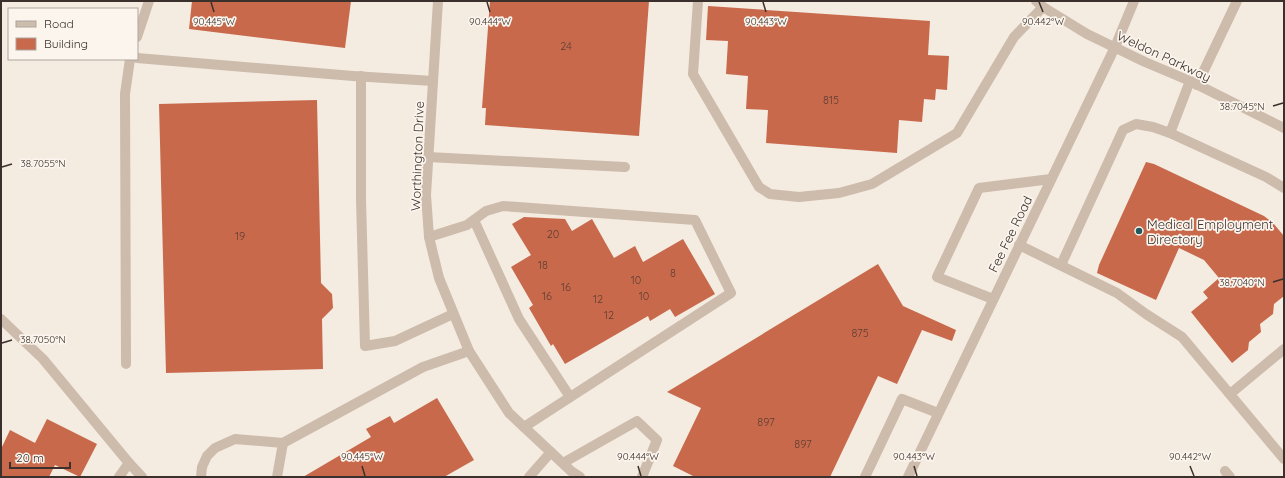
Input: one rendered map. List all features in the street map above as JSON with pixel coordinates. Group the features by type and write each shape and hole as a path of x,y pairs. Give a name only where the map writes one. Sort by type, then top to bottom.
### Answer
{"street":[{"path":"138,34 149,1"},
{"name":"Worthington Drive","path":"438,1 426,195 429,237 439,278 469,351 510,413 562,463 580,477"},
{"path":"698,1 693,74 759,187 770,194 799,197 839,193 872,184 957,133 1014,37 1040,4"},
{"name":"Fee Fee Road","path":"908,477 1115,47 1134,1"},
{"path":"1170,133 1193,83 1237,1"},
{"name":"Weldon Parkway","path":"1040,4 1087,34 1193,83 1284,128"},
{"path":"138,58 433,81"},
{"path":"126,364 125,94 130,60"},
{"path":"361,76 361,200 365,346 395,341 453,314"},
{"path":"1061,265 1123,130 1136,124 1153,127 1170,133 1266,177 1284,188"},
{"path":"428,157 625,167"},
{"path":"993,299 937,277 979,188 1051,179"},
{"path":"429,237 467,225 486,212 503,206 695,220 731,293 524,427"},
{"path":"474,220 519,319 570,398"},
{"path":"1019,245 1117,293 1182,337 1284,459"},
{"path":"1,319 43,359 142,477"},
{"path":"1230,394 1284,349"},
{"path":"201,477 202,467 206,456 215,448 235,439 283,444 423,367 469,351"},
{"path":"865,477 902,399 938,413"},
{"path":"562,463 637,421 657,440 642,477"},
{"path":"277,477 283,444"},
{"path":"528,477 551,452"},
{"path":"119,477 129,463"}],"building":[{"path":"192,1 351,1 345,48 189,29"},
{"path":"490,1 649,1 639,136 485,125 486,108 482,108"},
{"path":"708,6 930,21 928,55 949,56 947,90 936,89 935,100 924,99 922,122 899,120 897,153 766,143 768,110 746,109 748,76 726,74 728,41 706,40"},
{"path":"317,100 321,283 332,294 333,308 322,319 323,369 166,373 159,104"},
{"path":"1146,162 1154,164 1264,216 1273,223 1284,236 1284,296 1274,304 1273,314 1260,324 1261,332 1249,342 1248,350 1232,363 1191,312 1208,298 1203,292 1219,278 1204,260 1179,248 1156,300 1097,273 1099,265"},
{"path":"524,217 565,219 572,231 592,219 614,258 635,246 643,262 683,239 715,294 675,317 670,309 650,321 648,316 565,364 553,344 551,346 529,308 533,305 511,267 531,255 512,224"},
{"path":"878,264 903,306 956,330 952,341 922,330 897,384 878,376 830,477 695,477 673,466 701,408 667,392"},
{"path":"437,398 474,460 444,477 303,477 371,437 366,429 390,416 394,423"},
{"path":"47,419 97,444 80,477 55,465 49,477 1,477 1,449 10,430 35,443"}],"place":[{"name":"Medical Employment Directory","path":"1139,231"}]}
